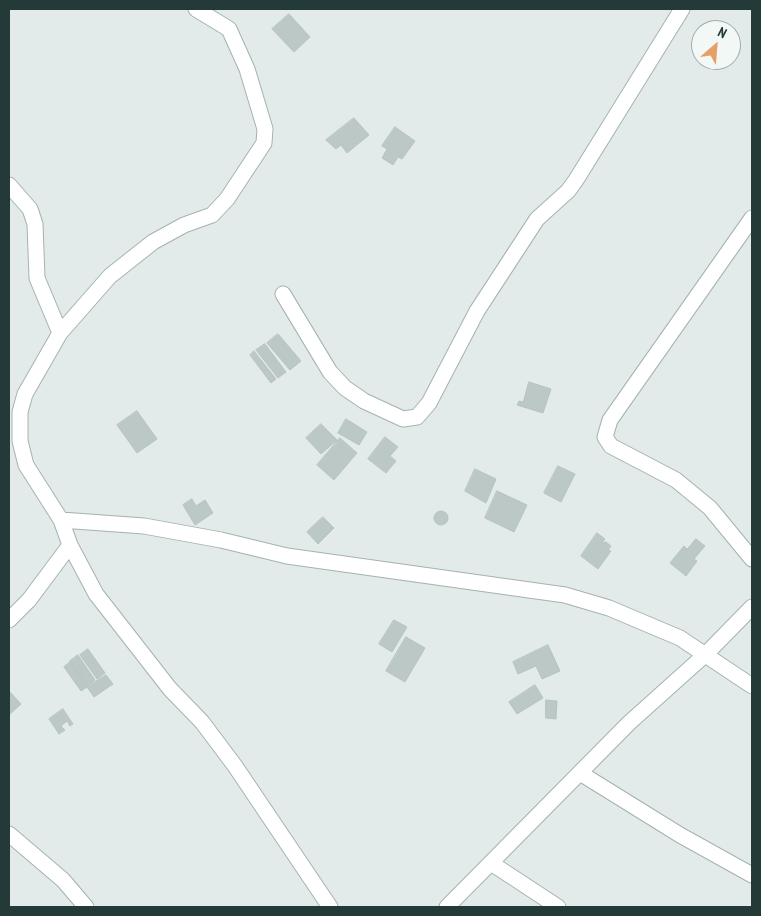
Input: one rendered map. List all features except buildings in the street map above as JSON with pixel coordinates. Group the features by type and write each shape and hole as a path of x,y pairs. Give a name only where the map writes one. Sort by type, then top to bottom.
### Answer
{"street":[{"path":"196,9 229,29 247,69 265,128 264,143 227,199 212,215 184,225 153,242 110,276 60,333 24,394 20,422 20,442 26,465 61,520 70,545 96,594 170,689 202,722 330,907"},
{"path":"283,294 330,372 345,388 364,402 403,419 417,417 429,403 477,311 537,219 568,191 576,180 682,9"},
{"path":"9,184 30,209 36,224 37,278 60,333"},
{"path":"752,218 610,420 605,437 611,446 676,480 710,508 752,559"},
{"path":"61,520 144,526 221,540 287,556 565,595 609,608 680,638 707,654 735,677 752,686"},
{"path":"9,620 29,600 70,545"},
{"path":"447,907 671,683 707,654 752,607"},
{"path":"580,773 680,835 752,874"},
{"path":"9,834 63,880 86,907"},
{"path":"491,863 558,907"}]}
